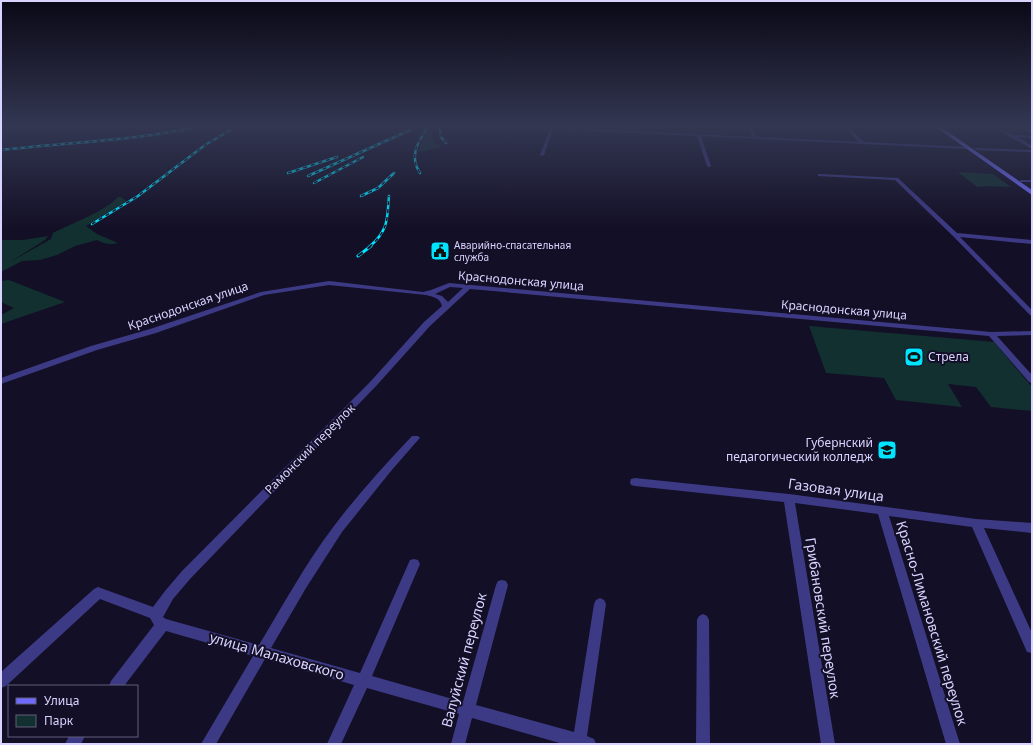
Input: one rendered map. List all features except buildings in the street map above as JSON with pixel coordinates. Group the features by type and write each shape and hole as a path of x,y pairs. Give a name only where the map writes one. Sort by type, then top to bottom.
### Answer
{"main road":[{"path":"985,160 1032,193"},
{"path":"991,160 1032,187"}],"street":[{"path":"707,160 709,166"},
{"path":"820,175 896,179 955,235 1032,314"},
{"path":"1022,181 1032,181"},
{"path":"955,235 1032,242"},
{"name":"Краснодонская улица","path":"1,381 94,348 153,331 262,293 328,283 423,294 449,286 991,334 1032,334"},
{"name":"Рамонский переулок","path":"117,685 159,619 169,595 374,384 427,324 467,288"},
{"path":"423,294 442,298 445,301 446,307"},
{"path":"991,334 1032,380"},
{"path":"208,744 302,584 338,529 388,468 415,438"},
{"name":"Газовая улица","path":"635,482 789,498 976,523 1032,528"},
{"name":"Грибановский переулок","path":"789,498 828,744"},
{"name":"Красно-Лимановский переулок","path":"882,510 953,744"},
{"path":"976,523 1032,647"},
{"path":"334,744 414,564"},
{"name":"Валуйский переулок","path":"458,744 502,585"},
{"name":"улица Малаховского","path":"1,681 98,593 159,619 363,681 583,743"},
{"path":"583,743 600,604"},
{"path":"703,620 704,744"}],"green space":[{"path":"958,172 993,174 1011,187 977,187"},
{"path":"118,197 121,197 126,201 86,226 97,234 118,243 108,244 97,240 75,246 57,255 40,260 22,261 1,272 1,240 23,240 48,236 45,240 10,262 51,239 53,233 97,212"},
{"path":"9,280 65,302 1,324 1,315 14,308 1,302 1,281"},
{"name":"Стрела","path":"809,326 994,342 1032,387 1032,411 991,407 976,387 948,384 962,407 896,400 884,378 826,373"}],"railway":[{"path":"92,224 138,196 186,160"},
{"path":"288,173 329,160"},
{"path":"308,176 344,160"},
{"path":"314,183 358,160"},
{"path":"415,160 420,173"},
{"path":"361,196 378,188 394,173"},
{"path":"369,247 376,241 386,224 389,196"},
{"path":"358,256 371,246"}],"place":[{"name":"Аварийно-спасательная служба","path":"440,251"},
{"name":"Стрела","path":"914,357"},
{"name":"Губернский педагогический колледж","path":"887,450"}]}
